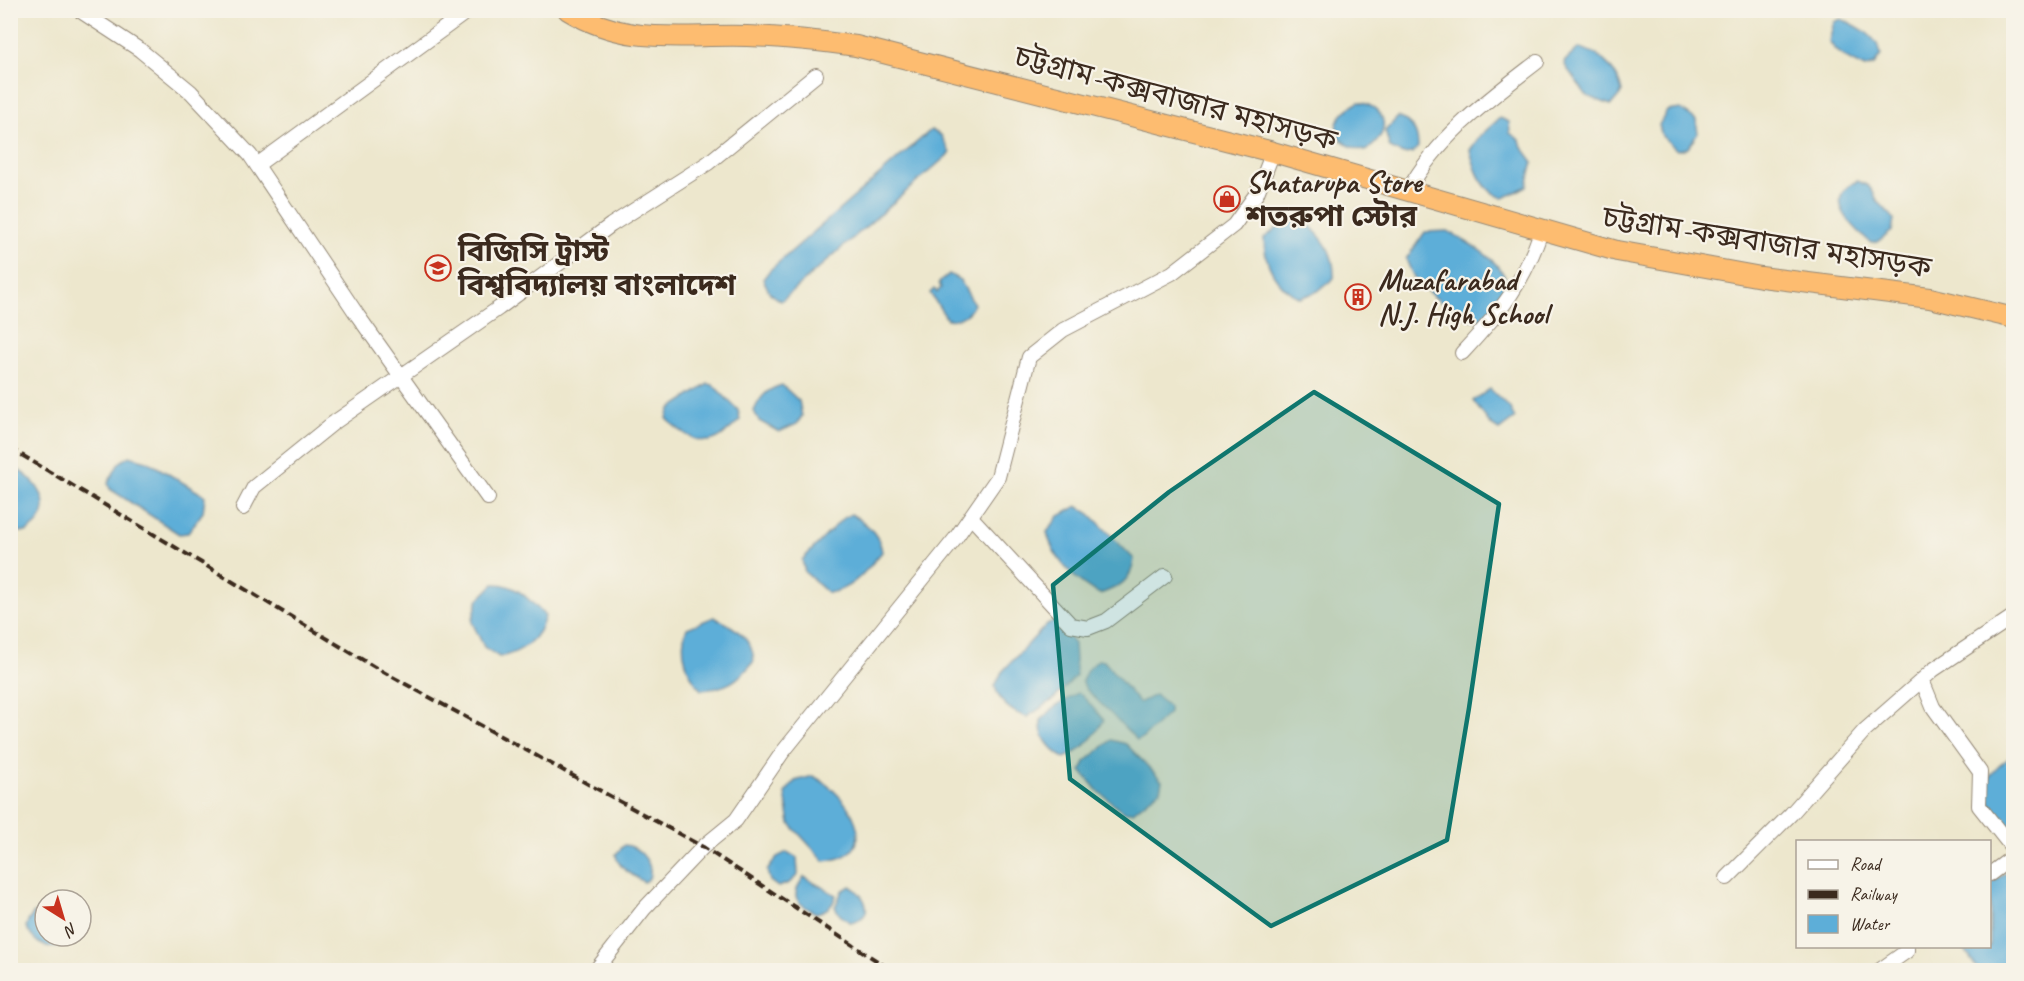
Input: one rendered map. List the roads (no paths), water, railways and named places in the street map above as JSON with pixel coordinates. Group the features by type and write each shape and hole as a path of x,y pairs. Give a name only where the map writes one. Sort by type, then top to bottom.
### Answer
{"highway":[{"name":"চট্টগ্রাম-কক্সবাজার মহাসড়ক","path":"568,10 588,22 613,32 652,37 801,38 856,46 1274,152 1617,251 1761,277 1930,298 2013,318"}],"street":[{"path":"79,10 140,50 191,92 257,165 401,378 488,498"},
{"path":"257,165 469,10"},
{"path":"1408,191 1422,164 1453,132 1537,62"},
{"path":"243,508 254,487 332,424 401,378 611,225 708,163 816,75"},
{"path":"596,970 644,909 703,847 736,820 782,753 971,517 998,477 1029,357 1063,330 1172,273 1234,225 1257,193 1274,152"},
{"path":"1462,353 1500,312 1523,279 1542,229"},
{"path":"971,517 1071,625 1088,628 1106,621 1165,576"},
{"path":"1727,878 1791,814 1865,730 1933,670 2013,616"},
{"path":"1922,680 1933,706 1980,772 1979,806 2013,850"},
{"path":"1991,872 2013,856"},
{"path":"1880,970 1907,951 1907,948"}],"water":[{"path":"1841,19 1860,28 1876,42 1881,55 1874,65 1865,68 1854,63 1840,54 1829,41 1834,22"},
{"path":"1579,48 1601,58 1617,77 1622,92 1611,105 1587,96 1566,67 1564,62"},
{"path":"1359,102 1377,110 1383,123 1383,130 1379,138 1365,151 1344,142 1336,130 1341,116"},
{"path":"1681,109 1696,120 1698,133 1688,148 1677,150 1662,136 1659,125 1667,111"},
{"path":"1398,117 1407,122 1415,132 1418,147 1413,153 1403,154 1390,148 1385,131"},
{"path":"1500,118 1509,122 1510,133 1520,140 1522,147 1533,162 1527,186 1504,198 1490,191 1485,185 1474,165 1470,150 1480,136"},
{"path":"931,130 941,135 950,153 781,301 770,293 763,279 770,270"},
{"path":"1857,181 1870,188 1878,203 1894,219 1892,231 1878,242 1871,243 1843,212 1841,195 1846,188"},
{"path":"1290,218 1303,219 1316,232 1330,252 1334,268 1334,278 1318,291 1300,298 1284,288 1278,281 1266,257 1264,238"},
{"path":"1448,231 1492,260 1508,285 1496,306 1488,315 1478,320 1463,316 1436,298 1416,280 1406,259 1425,232"},
{"path":"949,274 960,280 974,304 966,314 956,319 947,319 930,293 934,289 937,292 941,288 939,283"},
{"path":"708,384 713,385 738,410 740,420 726,433 706,441 690,437 667,418 670,409"},
{"path":"782,385 799,401 802,416 797,424 779,432 759,421 754,411 765,394"},
{"path":"1490,389 1509,407 1515,418 1499,430 1491,425 1473,401"},
{"path":"129,456 147,461 205,496 203,512 188,533 179,534 110,489 108,483 119,463"},
{"path":"11,466 30,479 42,496 44,506 42,515 37,524 26,532 11,531"},
{"path":"1077,506 1090,514 1134,559 1131,573 1127,578 1113,589 1100,594 1082,583 1066,568 1054,551 1047,532 1059,516"},
{"path":"851,514 871,530 882,552 852,583 845,588 828,593 805,572 802,560 843,518"},
{"path":"494,584 516,589 545,616 538,632 528,644 522,649 499,657 484,647 472,622 478,600"},
{"path":"714,617 728,624 746,639 754,661 731,683 718,688 701,690 685,661 684,636 687,628"},
{"path":"1055,620 1074,644 1076,676 1053,700 1027,717 1006,706 995,686 1002,672 1047,624"},
{"path":"1098,660 1104,661 1139,703 1155,695 1169,707 1169,713 1143,738 1137,740 1086,689 1082,681 1087,670"},
{"path":"1077,693 1081,694 1104,720 1087,742 1076,752 1064,758 1046,742 1041,720 1056,706"},
{"path":"1111,740 1126,744 1162,781 1160,790 1133,812 1124,812 1097,790 1081,771 1085,762"},
{"path":"2013,755 2013,835 1995,812 1986,793 1991,775"},
{"path":"813,776 826,784 849,809 856,823 858,836 854,848 843,856 824,861 790,824 785,793 795,781"},
{"path":"624,845 636,849 645,858 650,869 648,880 644,882 626,871 619,863 616,854"},
{"path":"787,852 797,858 798,875 789,883 778,887 770,881 767,871 777,857"},
{"path":"2013,868 2013,970 1978,970 1964,948 1991,948 1991,883"},
{"path":"804,877 836,895 829,907 816,913 799,902 796,895 797,890"},
{"path":"850,886 861,895 866,911 864,916 850,922 840,915 835,907 842,891"},
{"path":"33,914 33,938 26,927"}],"railway":[{"path":"10,448 378,669 703,847 891,970"}],"place":[{"name":"Shatarupa Store শতরুপা স্টোর","path":"1227,199"},
{"name":"বিজিসি ট্রাস্ট বিশ্ববিদ্যালয় বাংলাদেশ","path":"438,268"},
{"name":"Muzafarabad N.J. High School","path":"1358,297"}]}
